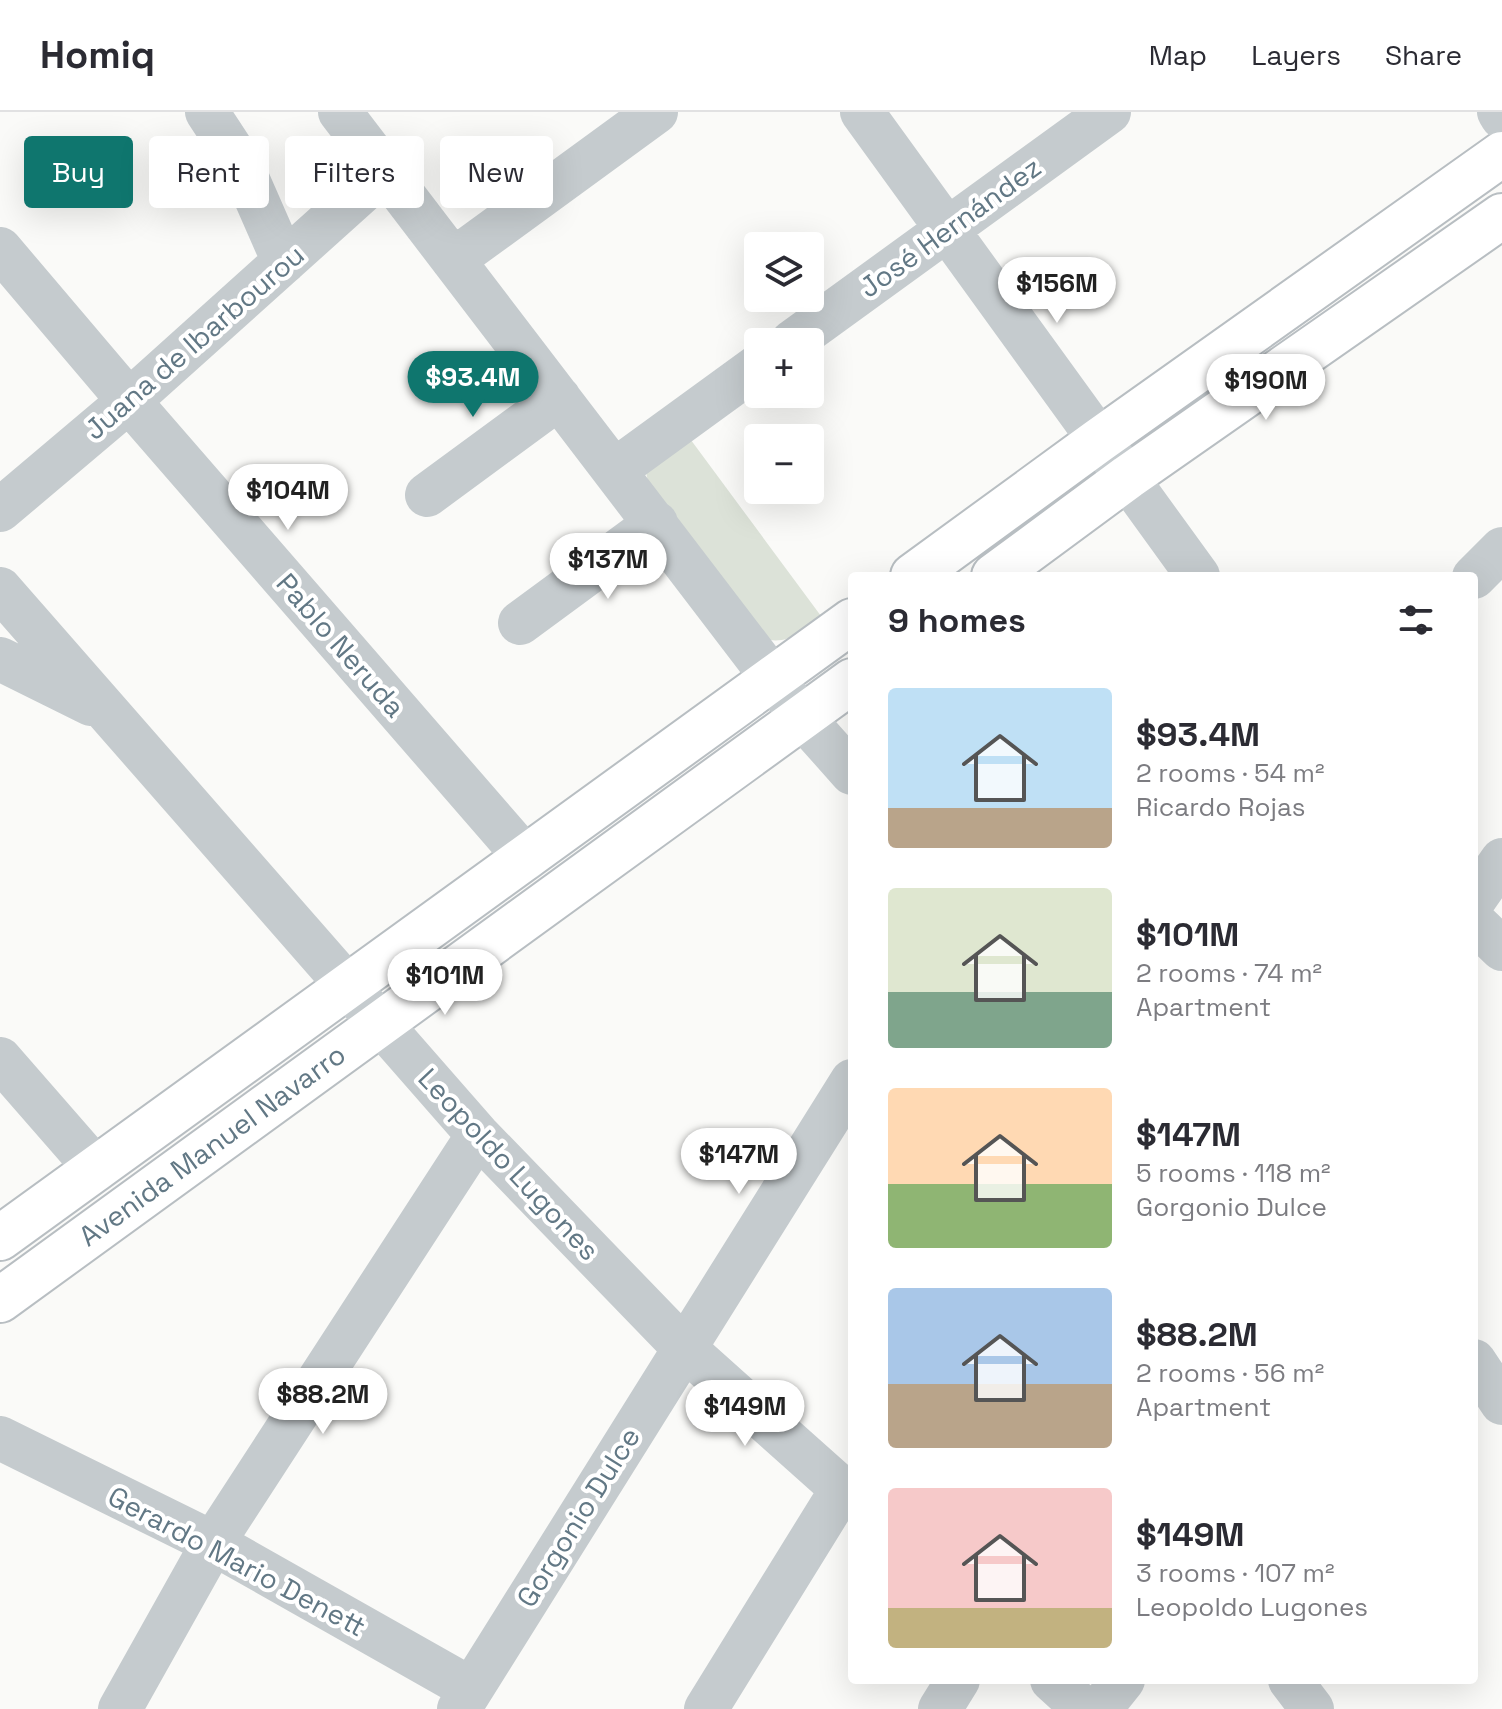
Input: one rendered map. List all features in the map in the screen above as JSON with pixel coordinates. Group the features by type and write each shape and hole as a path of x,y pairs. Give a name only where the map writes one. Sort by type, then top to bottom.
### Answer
{"main road":[{"path":"918,572 1502,154"},
{"path":"999,572 1128,477 1502,216"},
{"name":"Avenida Manuel Navarro","path":"0,1238 848,624"},
{"name":"Avenida Manuel Navarro","path":"0,1300 848,684"}],"street":[{"path":"207,112 241,164 284,262"},
{"path":"340,112 358,136"},
{"path":"453,260 656,112"},
{"path":"862,112 1195,572"},
{"name":"José Hernández","path":"811,328 1109,112"},
{"name":"Juana de Ibarbourou","path":"0,510 129,401 344,208"},
{"path":"413,208 803,718 848,769"},
{"name":"Pablo Neruda","path":"0,249 526,858"},
{"path":"615,470 744,376"},
{"path":"427,495 559,398"},
{"path":"520,623 656,523"},
{"path":"1478,573 1502,549"},
{"name":"Leopoldo Lugones","path":"0,589 478,1135 684,1348 847,1494"},
{"path":"0,659 111,714"},
{"path":"1478,894 1502,860"},
{"path":"1478,926 1502,949"},
{"path":"0,1059 96,1169"},
{"name":"Gorgonio Dulce","path":"465,1699 848,1087"},
{"path":"122,1708 213,1543 478,1135"},
{"path":"1478,1369 1494,1402"},
{"name":"Gerardo Mario Denett","path":"0,1438 213,1543 465,1699"},
{"path":"706,1709 847,1494"},
{"path":"940,1709 956,1684"},
{"path":"1056,1684 1084,1709"},
{"path":"1100,1709 1120,1684"},
{"path":"1293,1684 1312,1709"}],"shaded area":[{"path":"688,436 821,616 795,635 781,640 764,639 648,482 646,472"}]}
